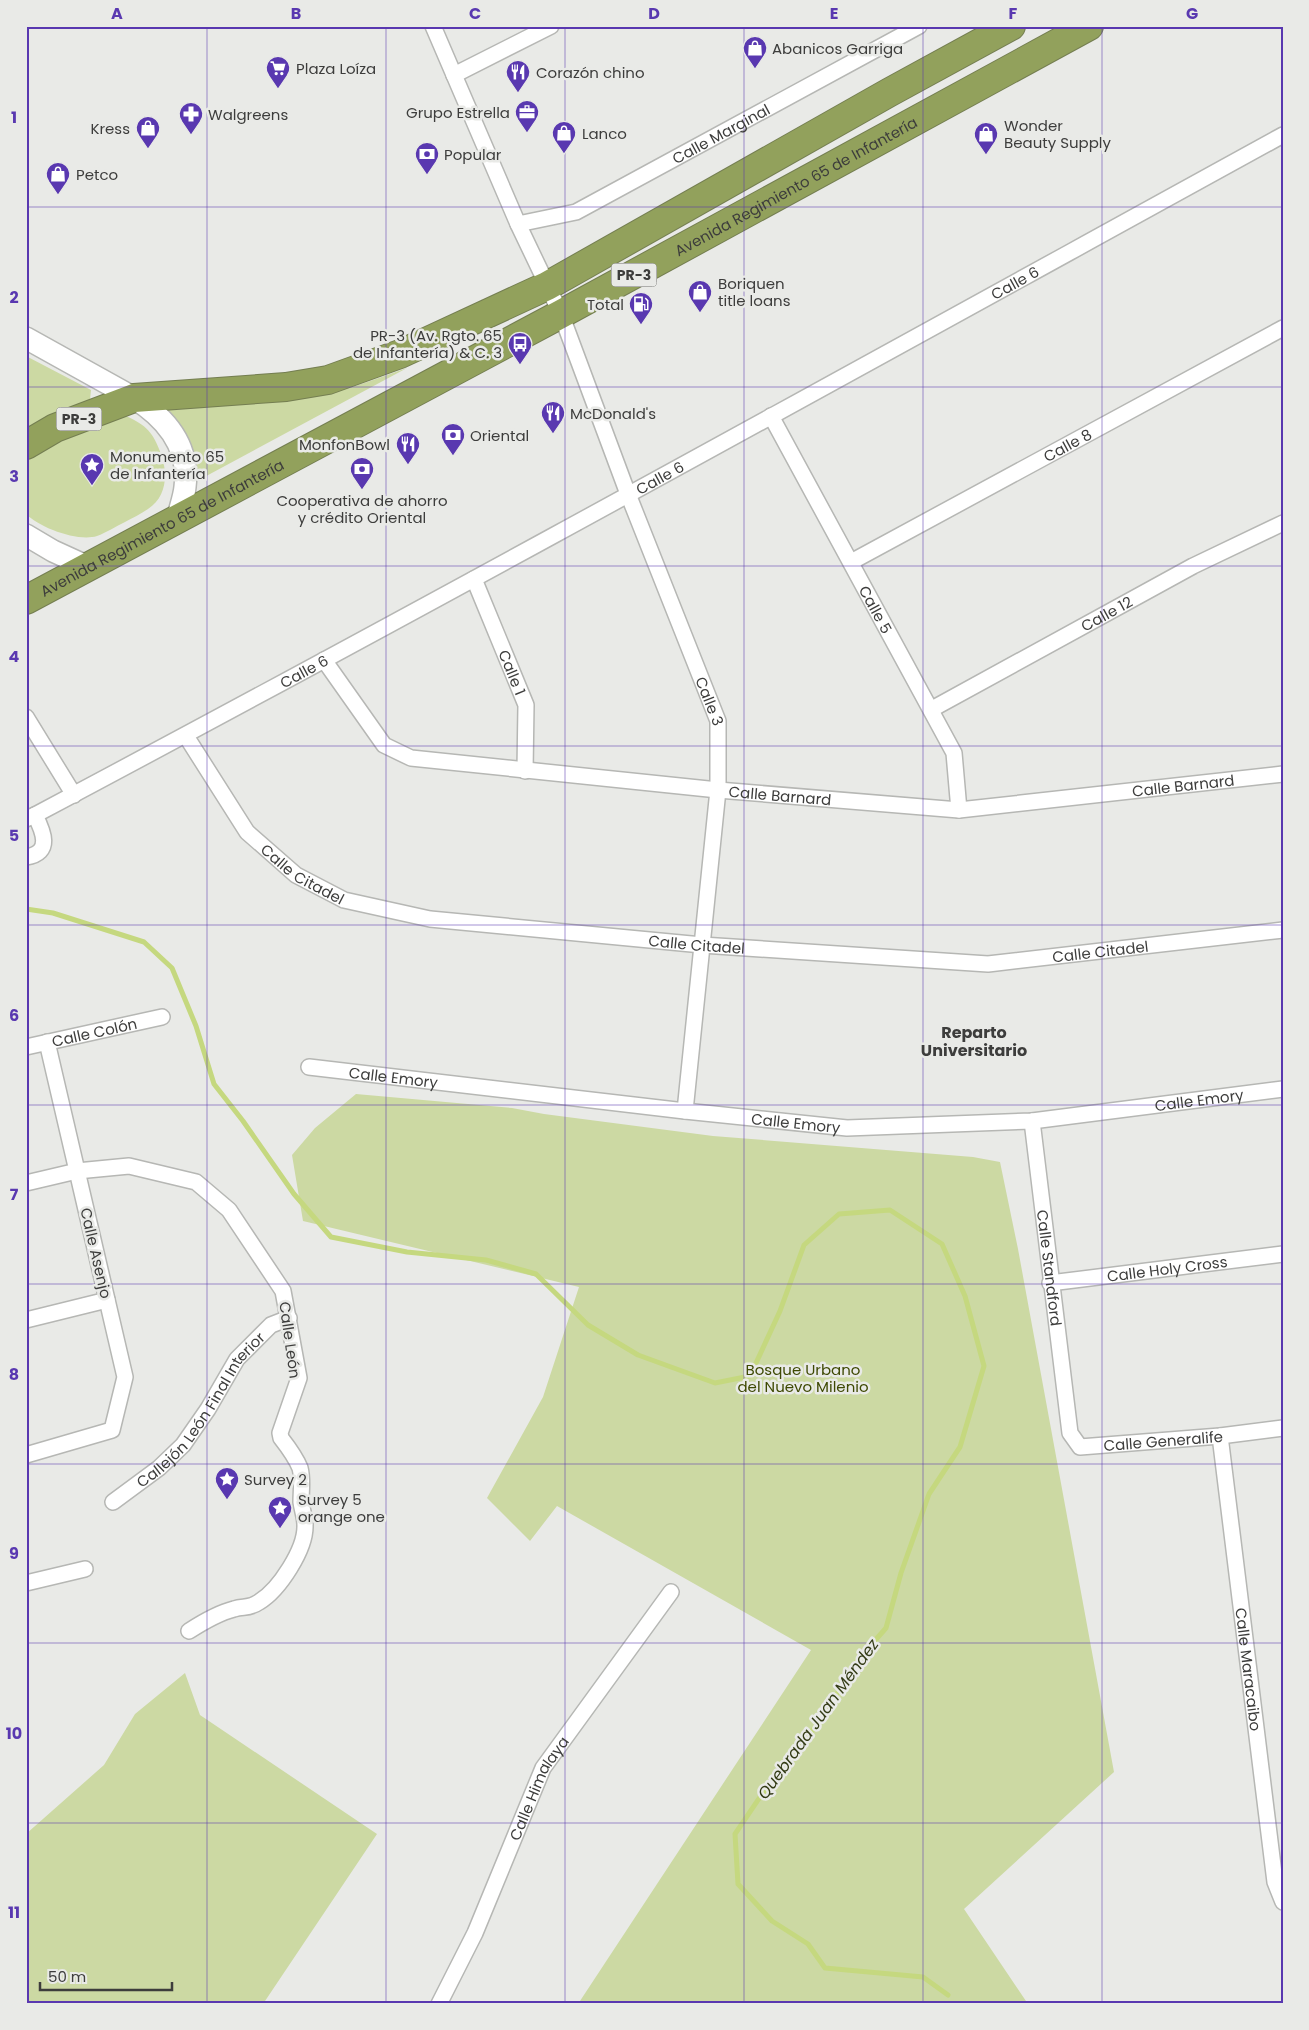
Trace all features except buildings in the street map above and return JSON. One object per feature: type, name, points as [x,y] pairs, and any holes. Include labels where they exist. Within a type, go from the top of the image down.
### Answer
[{"type":"highway","name":"PR-3","points":[[26,445],[55,428],[134,398],[286,387],[328,380],[400,354],[547,286],[890,92],[1011,26]]},
{"type":"highway","name":"Avenida Regimiento 65 de Infantería","points":[[26,600],[177,521],[561,314],[1089,26]]},
{"type":"main road","points":[[26,338],[134,398],[158,415],[179,442],[186,468],[185,487],[177,521]]},
{"type":"main road","points":[[26,535],[53,551],[88,567]]},
{"type":"street","name":"Calle 3","points":[[433,26],[518,224],[561,314],[628,494],[718,721],[718,790],[685,1111]]},
{"type":"street","points":[[454,76],[551,26]]},
{"type":"street","name":"Calle Marginal","points":[[518,224],[576,212],[919,26]]},
{"type":"street","name":"Calle 6","points":[[26,857],[38,852],[43,847],[44,840],[44,833],[31,817],[186,736],[474,580],[1283,135]]},
{"type":"street","name":"Calle 8","points":[[851,562],[1283,328]]},
{"type":"street","name":"Calle 5","points":[[771,416],[932,709],[954,753],[960,810]]},
{"type":"street","name":"Calle 12","points":[[932,709],[1192,566],[1283,523]]},
{"type":"street","name":"Calle 1","points":[[474,580],[526,705],[525,771]]},
{"type":"street","name":"Calle Barnard","points":[[324,660],[384,745],[411,758],[718,790],[960,810],[1283,774]]},
{"type":"street","points":[[26,717],[74,795]]},
{"type":"street","name":"Calle Citadel","points":[[186,736],[247,832],[296,875],[344,900],[430,919],[702,946],[988,964],[1283,930]]},
{"type":"street","name":"Calle Colón","points":[[26,1047],[162,1018]]},
{"type":"street","name":"Calle Asenjo","points":[[26,1455],[112,1430],[125,1377],[47,1042]]},
{"type":"street","name":"Calle Emory","points":[[310,1067],[847,1128],[1032,1121],[1283,1089]]},
{"type":"street","name":"Calle Standford","points":[[1032,1121],[1050,1283],[1068,1414]]},
{"type":"street","name":"Calle León","points":[[26,1183],[77,1171],[129,1166],[196,1182],[229,1210],[283,1290],[298,1378],[280,1433],[299,1466],[302,1477],[301,1503],[305,1526],[302,1545],[284,1576],[260,1602],[246,1609],[236,1608],[203,1622],[189,1631]]},
{"type":"street","name":"Calle Holy Cross","points":[[1050,1283],[1283,1254]]},
{"type":"street","points":[[26,1320],[107,1300]]},
{"type":"street","name":"Callejón León Final Interior","points":[[113,1502],[159,1468],[184,1445],[237,1360],[272,1326],[289,1318]]},
{"type":"street","name":"Calle Generalife","points":[[1068,1414],[1070,1433],[1080,1447],[1220,1436],[1283,1428]]},
{"type":"street","name":"Calle Maracaibo","points":[[1220,1436],[1275,1882],[1283,1902]]},
{"type":"street","points":[[26,1583],[85,1569]]},
{"type":"street","name":"Calle Himalaya","points":[[439,2004],[475,1933],[543,1768],[671,1592]]},
{"type":"green space","points":[[26,356],[91,390],[90,400],[26,431]]},
{"type":"green space","points":[[407,368],[197,481],[189,442],[166,410],[200,403],[287,400],[317,396],[356,386]]},
{"type":"green space","points":[[126,416],[148,430],[161,454],[165,477],[162,491],[154,504],[142,513],[107,531],[97,536],[89,537],[70,535],[50,529],[26,514],[26,458],[74,433]]},
{"type":"green space","name":"Bosque Urbano del Nuevo Milenio","points":[[356,1094],[512,1108],[544,1114],[713,1136],[973,1157],[1000,1162],[1018,1249],[1114,1772],[964,1909],[1028,2004],[578,2004],[811,1650],[557,1506],[530,1541],[487,1498],[543,1397],[579,1287],[303,1221],[292,1155],[315,1128]]},
{"type":"green space","points":[[185,1673],[200,1715],[377,1834],[263,2004],[26,2004],[26,1834],[104,1765],[135,1714]]},
{"type":"waterway","name":"Quebrada Juan Méndez","points":[[26,909],[53,913],[144,942],[172,968],[196,1026],[214,1084],[243,1121],[294,1194],[331,1237],[407,1252],[486,1260],[536,1274],[588,1325],[638,1355],[715,1383],[750,1376],[780,1311],[804,1245],[839,1214],[890,1210],[942,1244],[965,1296],[984,1366],[960,1447],[929,1494],[901,1573],[886,1628],[857,1661],[819,1723],[783,1763],[735,1834],[738,1884],[772,1921],[808,1944],[825,1968],[923,1977],[948,1995]]},
{"type":"place","name":"Abanicos Garriga","points":[[755,69]]},
{"type":"place","name":"Plaza Loíza","points":[[278,89]]},
{"type":"place","name":"Corazón chino","points":[[518,93]]},
{"type":"place","name":"Grupo Estrella","points":[[527,133]]},
{"type":"place","name":"Walgreens","points":[[191,135]]},
{"type":"place","name":"Kress","points":[[148,149]]},
{"type":"place","name":"Lanco","points":[[564,154]]},
{"type":"place","name":"Wonder Beauty Supply","points":[[986,155]]},
{"type":"place","name":"Popular","points":[[427,175]]},
{"type":"place","name":"Petco","points":[[58,195]]},
{"type":"place","name":"Boriquen title loans","points":[[700,313]]},
{"type":"place","name":"Total","points":[[641,325]]},
{"type":"place","name":"PR-3 (Av. Rgto. 65 de Infantería) & C. 3","points":[[520,365]]},
{"type":"place","name":"McDonald's","points":[[553,434]]},
{"type":"place","name":"Oriental","points":[[453,456]]},
{"type":"place","name":"MonfonBowl","points":[[408,465]]},
{"type":"place","name":"Monumento 65 de Infantería","points":[[92,486]]},
{"type":"place","name":"Cooperativa de ahorro y crédito Oriental","points":[[362,490]]},
{"type":"place","name":"Survey 2","points":[[227,1500]]},
{"type":"place","name":"Survey 5 orange one","points":[[280,1529]]},
{"type":"district","name":"Reparto Universitario","points":[[974,1041]]}]
